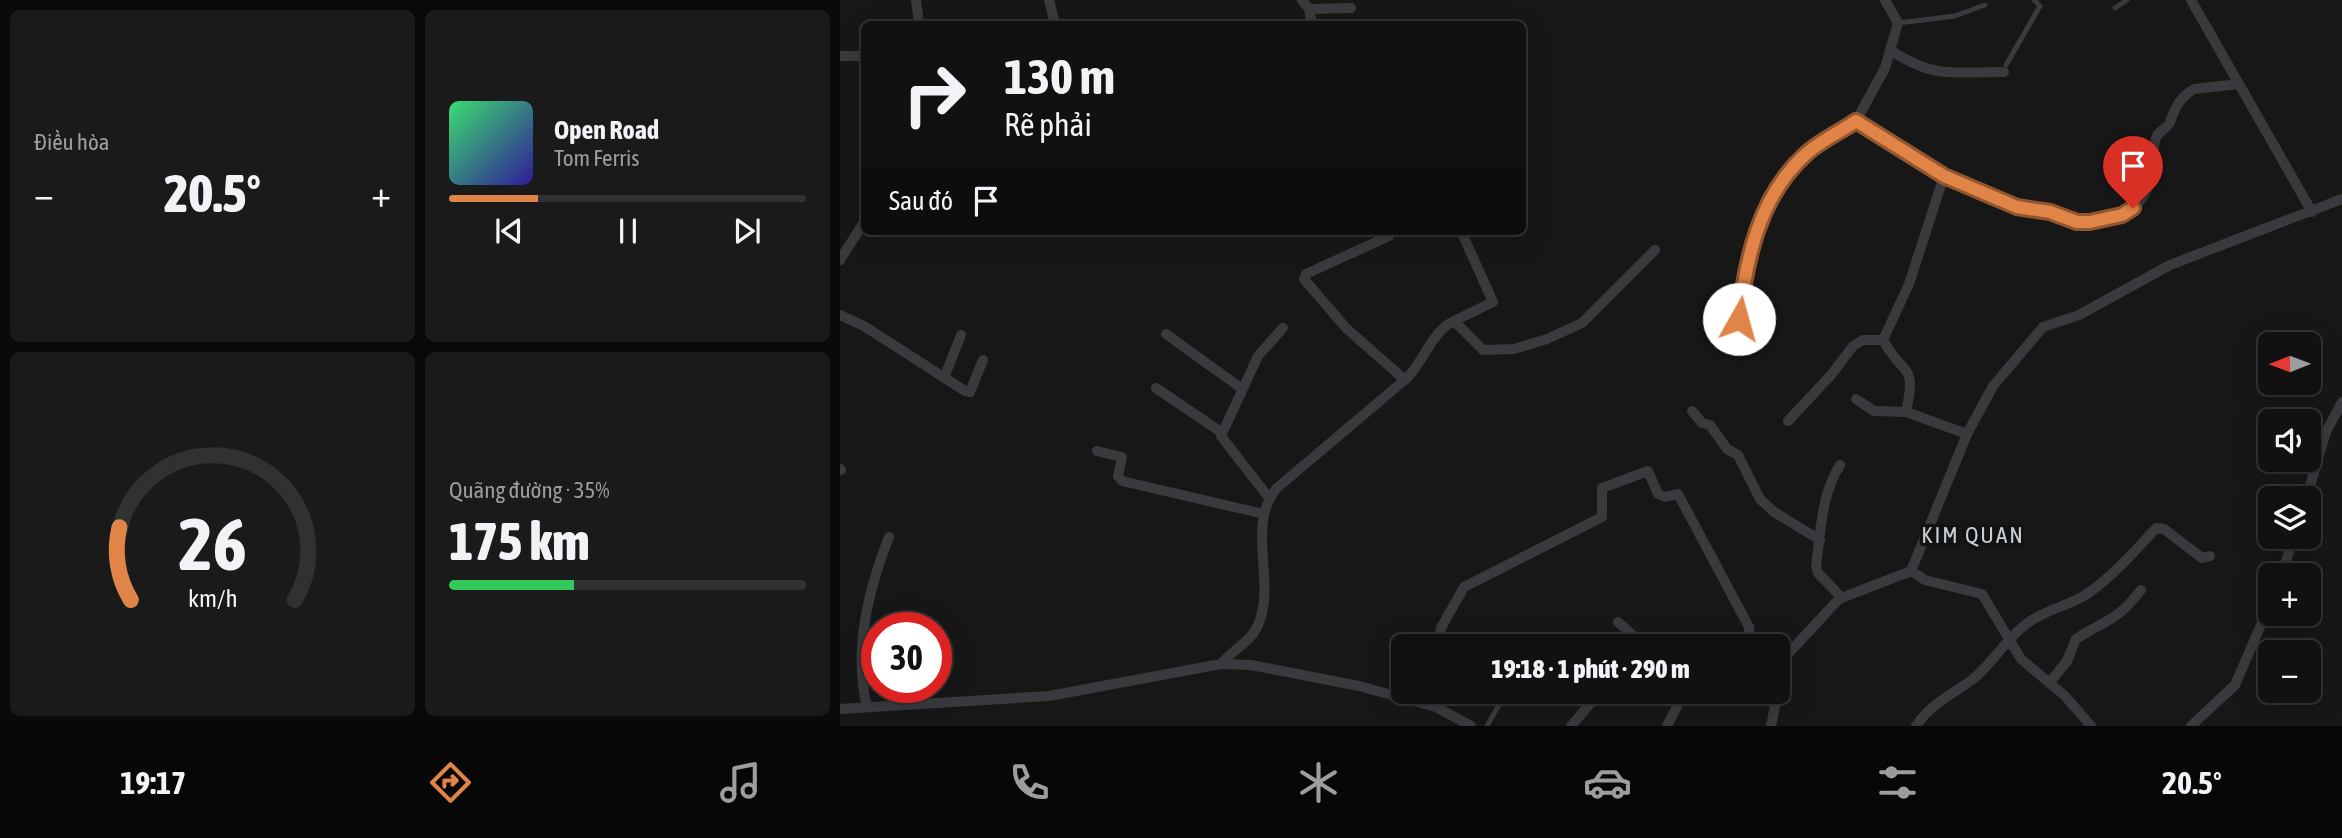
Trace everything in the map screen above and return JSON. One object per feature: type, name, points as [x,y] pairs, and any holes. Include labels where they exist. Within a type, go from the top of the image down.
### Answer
[{"type":"street","points":[[916,0],[919,21]]},
{"type":"street","points":[[1049,0],[1054,21]]},
{"type":"street","points":[[1739,319],[1746,263],[1770,200],[1806,154],[1856,121],[1885,68],[1898,23],[1885,0]]},
{"type":"street","points":[[2191,0],[2312,212]]},
{"type":"street","points":[[1311,21],[1306,4],[1351,8]]},
{"type":"street","points":[[1890,50],[1917,68],[1935,72],[2005,69]]},
{"type":"street","points":[[840,56],[861,56]]},
{"type":"street","points":[[1856,121],[1944,176],[2017,207],[2050,212],[2077,222],[2122,215],[2144,196],[2150,180],[2156,139],[2169,125],[2174,108],[2194,89],[2239,84]]},
{"type":"street","points":[[1883,340],[1909,284],[1944,176]]},
{"type":"street","points":[[1790,648],[1842,598],[1911,571],[1967,434],[1993,386],[2043,327],[2079,315],[2170,265],[2342,199]]},
{"type":"street","points":[[840,260],[861,227]]},
{"type":"street","points":[[1221,664],[1254,632],[1261,615],[1264,514],[1269,498],[1277,488],[1405,380],[1424,358],[1439,331],[1493,302],[1463,235]]},
{"type":"street","points":[[1389,236],[1306,274],[1304,279],[1346,328],[1405,380]]},
{"type":"street","points":[[1454,321],[1483,350],[1514,349],[1547,338],[1582,323],[1655,250]]},
{"type":"street","points":[[840,315],[864,326],[944,378],[971,392],[983,360]]},
{"type":"street","points":[[1269,498],[1223,442],[1221,432],[1258,356],[1283,328]]},
{"type":"street","points":[[1166,334],[1241,388]]},
{"type":"street","points":[[944,378],[961,335]]},
{"type":"street","points":[[1788,421],[1831,375],[1853,346],[1863,340],[1883,340]]},
{"type":"street","points":[[1883,340],[1890,353],[1910,372],[1912,387],[1906,412]]},
{"type":"street","points":[[1156,388],[1221,432]]},
{"type":"street","points":[[1856,399],[1874,411],[1906,412],[1967,434]]},
{"type":"street","points":[[2310,486],[2326,432],[2342,402]]},
{"type":"street","points":[[1692,411],[1702,423],[1710,425],[1727,449],[1738,455],[1760,499],[1774,512],[1820,540]]},
{"type":"street","points":[[1097,451],[1122,457],[1118,476],[1122,481],[1264,514]]},
{"type":"street","points":[[1840,465],[1830,481],[1820,540],[1818,573],[1842,598]]},
{"type":"street","points":[[1440,634],[1464,587],[1602,517],[1602,488],[1647,471],[1658,494],[1665,497],[1678,494],[1749,626],[1749,634]]},
{"type":"street","points":[[1916,726],[1925,712],[1972,680],[2007,640],[2038,616],[2085,596],[2121,566],[2156,528],[2164,529],[2203,558],[2210,556]]},
{"type":"street","points":[[867,707],[862,688],[862,644],[874,580],[889,537]]},
{"type":"street","points":[[1911,571],[1925,580],[1982,594],[2007,640],[2021,659],[2050,682],[2091,726]]},
{"type":"street","points":[[2050,682],[2067,661],[2076,639],[2109,623],[2125,610],[2141,590]]},
{"type":"street","points":[[1618,622],[1632,634]]},
{"type":"street","points":[[2191,726],[2235,685],[2260,626]]},
{"type":"street","points":[[840,709],[1049,696],[1221,664],[1251,665],[1359,686],[1429,705],[1471,726]]},
{"type":"street","points":[[1570,726],[1589,704]]},
{"type":"street","points":[[1667,726],[1678,704]]},
{"type":"street","points":[[1770,726],[1775,704]]},
{"type":"lane","points":[[2005,69],[2040,6],[2034,0]]},
{"type":"lane","points":[[2115,8],[2127,0]]},
{"type":"lane","points":[[1898,23],[1955,16],[1985,5]]},
{"type":"lane","points":[[1487,726],[1499,704]]},
{"type":"district","name":"KIM QUAN","points":[[1973,535]]},
{"type":"route","points":[[1739,319],[1746,263],[1770,200],[1806,154],[1856,121],[1944,176],[2017,207],[2050,212],[2077,222],[2108,219],[2133,208]]}]
